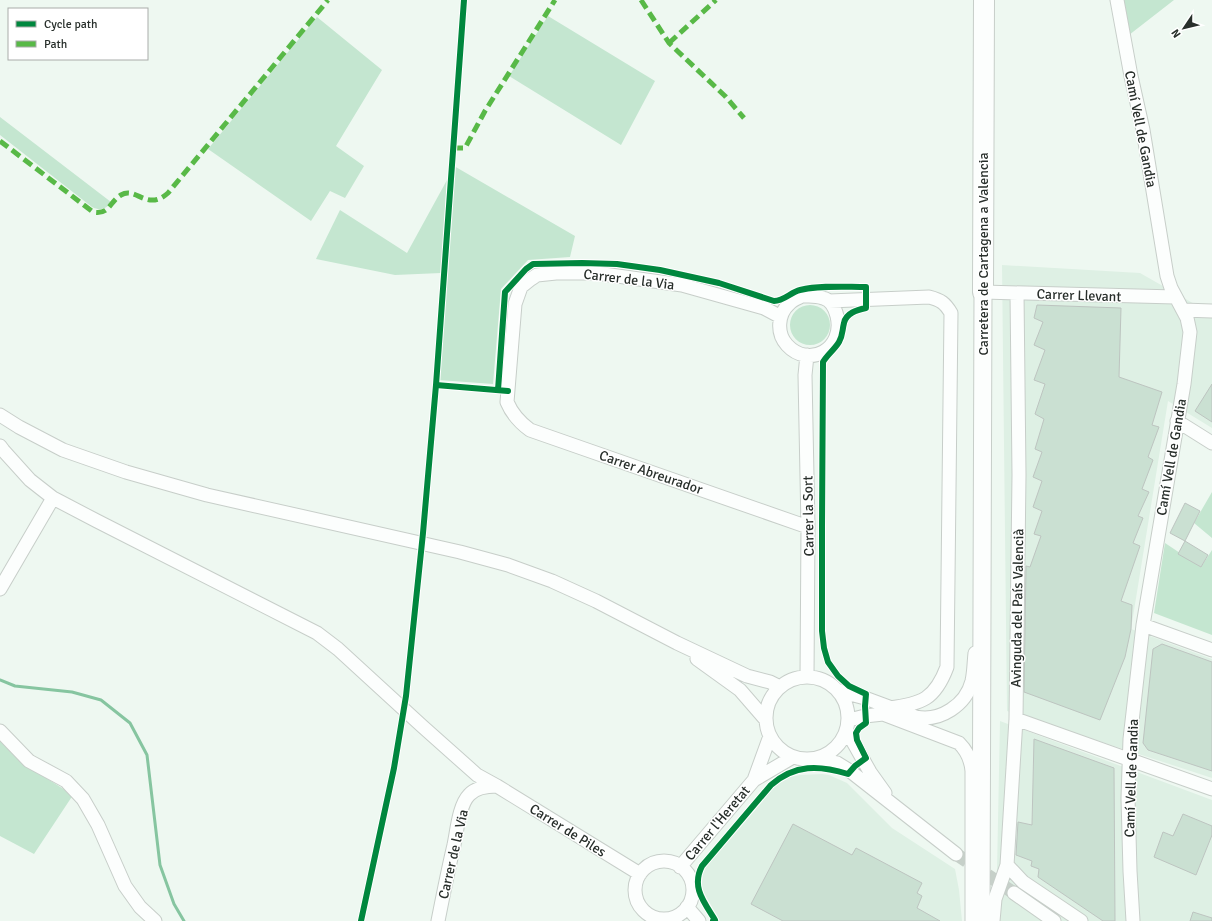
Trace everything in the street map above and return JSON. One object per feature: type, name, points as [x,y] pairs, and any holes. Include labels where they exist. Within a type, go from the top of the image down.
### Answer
[{"type":"highway","name":"Carretera de Cartagena a Valencia","points":[[983,292],[984,0]]},
{"type":"main road","name":"Carretera de Cartagena a Valencia","points":[[982,508],[983,292]]},
{"type":"main road","points":[[981,921],[976,895],[982,508]]},
{"type":"street","name":"Camí Vell de Gandia","points":[[1117,0],[1143,130],[1167,276],[1175,297],[1188,322],[1190,332],[1177,421],[1143,624],[1129,759],[1128,798],[1132,921]]},
{"type":"street","name":"Carrer de la Via","points":[[503,391],[514,304],[521,287],[537,276],[596,273],[674,284],[764,308],[780,317]]},
{"type":"street","name":"Carrer Llevant","points":[[983,292],[1175,297]]},
{"type":"street","name":"Avinguda del País Valencià","points":[[993,921],[995,899],[1006,866],[1016,719],[1018,482],[1017,293]]},
{"type":"street","points":[[829,301],[836,310],[839,324],[836,340],[831,346],[820,353],[807,355],[793,351],[782,339],[779,329],[780,317],[781,313],[789,303],[802,296],[816,296],[829,301],[929,298],[939,300],[947,306],[951,313],[947,667],[942,682],[934,693],[918,702],[889,708]]},
{"type":"street","points":[[1183,310],[1212,311]]},
{"type":"street","name":"Carrer la Sort","points":[[807,355],[808,677]]},
{"type":"street","name":"Carrer Abreurador","points":[[503,391],[512,412],[520,423],[530,430],[808,527]]},
{"type":"street","points":[[0,415],[19,427],[63,450],[126,472],[208,495],[415,541],[515,568],[552,581],[596,601],[676,643],[748,676],[770,682],[780,687]]},
{"type":"street","points":[[1177,421],[1212,443]]},
{"type":"street","name":"Carrer de Piles","points":[[0,446],[30,480],[53,498],[317,633],[338,649],[477,775],[640,874]]},
{"type":"street","points":[[0,589],[53,498]]},
{"type":"street","points":[[839,691],[865,698],[889,708],[923,719],[946,714],[954,708],[968,692],[972,681],[976,648],[976,528],[982,508]]},
{"type":"street","points":[[1143,624],[1212,650]]},
{"type":"street","points":[[676,643],[740,690],[766,720]]},
{"type":"street","points":[[897,809],[870,772],[848,726],[847,705],[839,691],[825,680],[808,677],[797,678],[780,687],[769,702],[766,720],[770,736],[779,748],[792,757],[805,760],[816,759],[837,763],[850,771],[897,809],[956,854]]},
{"type":"street","points":[[816,759],[835,749],[842,741],[848,726],[865,716],[884,714],[958,742],[966,750],[971,761],[977,844]]},
{"type":"street","points":[[1016,719],[1212,789]]},
{"type":"street","points":[[0,731],[29,761],[66,781],[83,799],[98,825],[125,886],[140,907],[155,921]]},
{"type":"street","name":"Carrer l'Heretat","points":[[754,780],[770,736]]},
{"type":"street","name":"Carrer l'Heretat","points":[[680,867],[754,780],[792,757]]},
{"type":"street","name":"Carrer de la Via","points":[[438,921],[459,819],[465,800],[470,794],[478,789],[485,786],[497,786]]},
{"type":"street","points":[[668,862],[680,867],[690,878],[692,886],[691,901],[687,907],[680,914],[671,918],[661,919],[641,917],[635,893],[636,880],[640,874],[646,867],[654,863],[668,862]]},
{"type":"street","points":[[1006,866],[1024,882],[1081,921]]},
{"type":"street","points":[[1014,893],[1054,921]]},
{"type":"street","points":[[972,921],[976,895]]},
{"type":"street","points":[[687,907],[699,921]]},
{"type":"path","points":[[435,392],[436,377]]},
{"type":"path","points":[[436,384],[503,391]]},
{"type":"shaded area","points":[[1002,265],[1140,273],[1212,314],[1212,428],[1168,401],[1131,629],[1212,659],[1212,778],[1007,711]]},
{"type":"shaded area","points":[[1000,721],[1212,800],[1212,921],[996,921]]},
{"type":"shaded area","points":[[822,774],[829,775],[847,783],[892,828],[955,869],[962,921],[720,921],[701,885],[702,873],[705,868],[775,786],[790,777]]},
{"type":"green space","points":[[1123,0],[1174,0],[1129,35]]},
{"type":"green space","points":[[548,16],[655,81],[621,145],[509,76]]},
{"type":"green space","points":[[317,17],[382,70],[336,146],[364,166],[345,198],[330,191],[311,221],[208,149]]},
{"type":"green space","points":[[0,117],[111,202],[105,208],[100,209],[92,207],[0,135]]},
{"type":"green space","points":[[454,166],[575,236],[570,257],[528,260],[501,289],[493,384],[439,380]]},
{"type":"green space","points":[[447,180],[441,273],[395,275],[316,259],[340,210],[407,253]]},
{"type":"green space","points":[[814,305],[821,308],[827,314],[830,325],[829,333],[821,342],[814,345],[806,345],[799,342],[791,333],[790,321],[793,314],[802,306]]},
{"type":"green space","points":[[1212,492],[1212,538],[1194,523]]},
{"type":"green space","points":[[1165,543],[1201,567],[1212,550],[1212,635],[1154,613]]},
{"type":"green space","points":[[0,737],[35,771],[73,795],[34,854],[0,836]]},
{"type":"building","points":[[1037,305],[1121,308],[1119,377],[1162,392],[1152,425],[1159,427],[1148,457],[1153,460],[1142,489],[1149,492],[1138,516],[1143,518],[1133,543],[1140,546],[1121,601],[1132,605],[1131,629],[1125,657],[1100,720],[1024,692],[1026,566],[1030,567],[1041,536],[1034,534],[1042,511],[1033,507],[1042,481],[1033,477],[1042,452],[1035,449],[1044,419],[1035,414],[1045,384],[1034,380],[1045,350],[1034,345],[1043,322],[1034,318]]},
{"type":"building","points":[[1212,384],[1212,422],[1195,411]]},
{"type":"building","points":[[1185,503],[1200,511],[1185,541],[1170,533]]},
{"type":"building","points":[[1185,541],[1208,555],[1201,567],[1178,554]]},
{"type":"building","points":[[1162,644],[1212,662],[1212,771],[1148,750],[1143,743],[1153,649]]},
{"type":"building","points":[[1034,739],[1114,768],[1115,921],[1103,921],[1038,877],[1039,869],[1031,866],[1032,861],[1016,855],[1018,822],[1032,825]]},
{"type":"building","points":[[1183,814],[1212,826],[1212,835],[1196,875],[1154,857],[1163,832],[1173,836]]},
{"type":"building","points":[[793,824],[852,855],[856,848],[922,883],[917,893],[922,896],[917,908],[940,921],[783,921],[751,904]]},
{"type":"building","points":[[1193,912],[1212,918],[1212,921],[1190,921]]},
{"type":"waterway","points":[[0,680],[15,686],[72,692],[101,700],[130,723],[147,755],[160,865],[174,904],[184,921]]},
{"type":"tunnel","points":[[956,854],[1014,893]]},
{"type":"marked path","points":[[0,141],[93,212],[103,212],[117,198],[126,193],[148,200],[161,198],[168,193],[328,0]]},
{"type":"marked path","points":[[453,148],[465,148],[485,111],[555,0]]},
{"type":"marked path","points":[[641,0],[669,43],[725,96],[744,118]]},
{"type":"marked path","points":[[669,43],[716,0]]},
{"type":"cycle path","points":[[361,921],[394,768],[406,696],[423,533],[436,385],[464,0]]},
{"type":"cycle path","points":[[498,390],[505,292],[526,269],[533,264],[617,264],[660,270],[719,283],[774,301],[781,300],[797,291],[808,288],[866,287],[866,308],[849,314],[845,320],[839,342],[823,362],[822,527],[822,631],[824,648],[828,662],[838,676],[849,686],[866,694],[866,723],[859,728],[856,733],[857,740],[866,758],[855,766],[848,774],[827,769],[808,768],[789,773],[771,785],[702,866],[699,874],[698,888],[703,901],[715,920],[713,921]]},
{"type":"cycle path","points":[[436,385],[508,391]]}]
